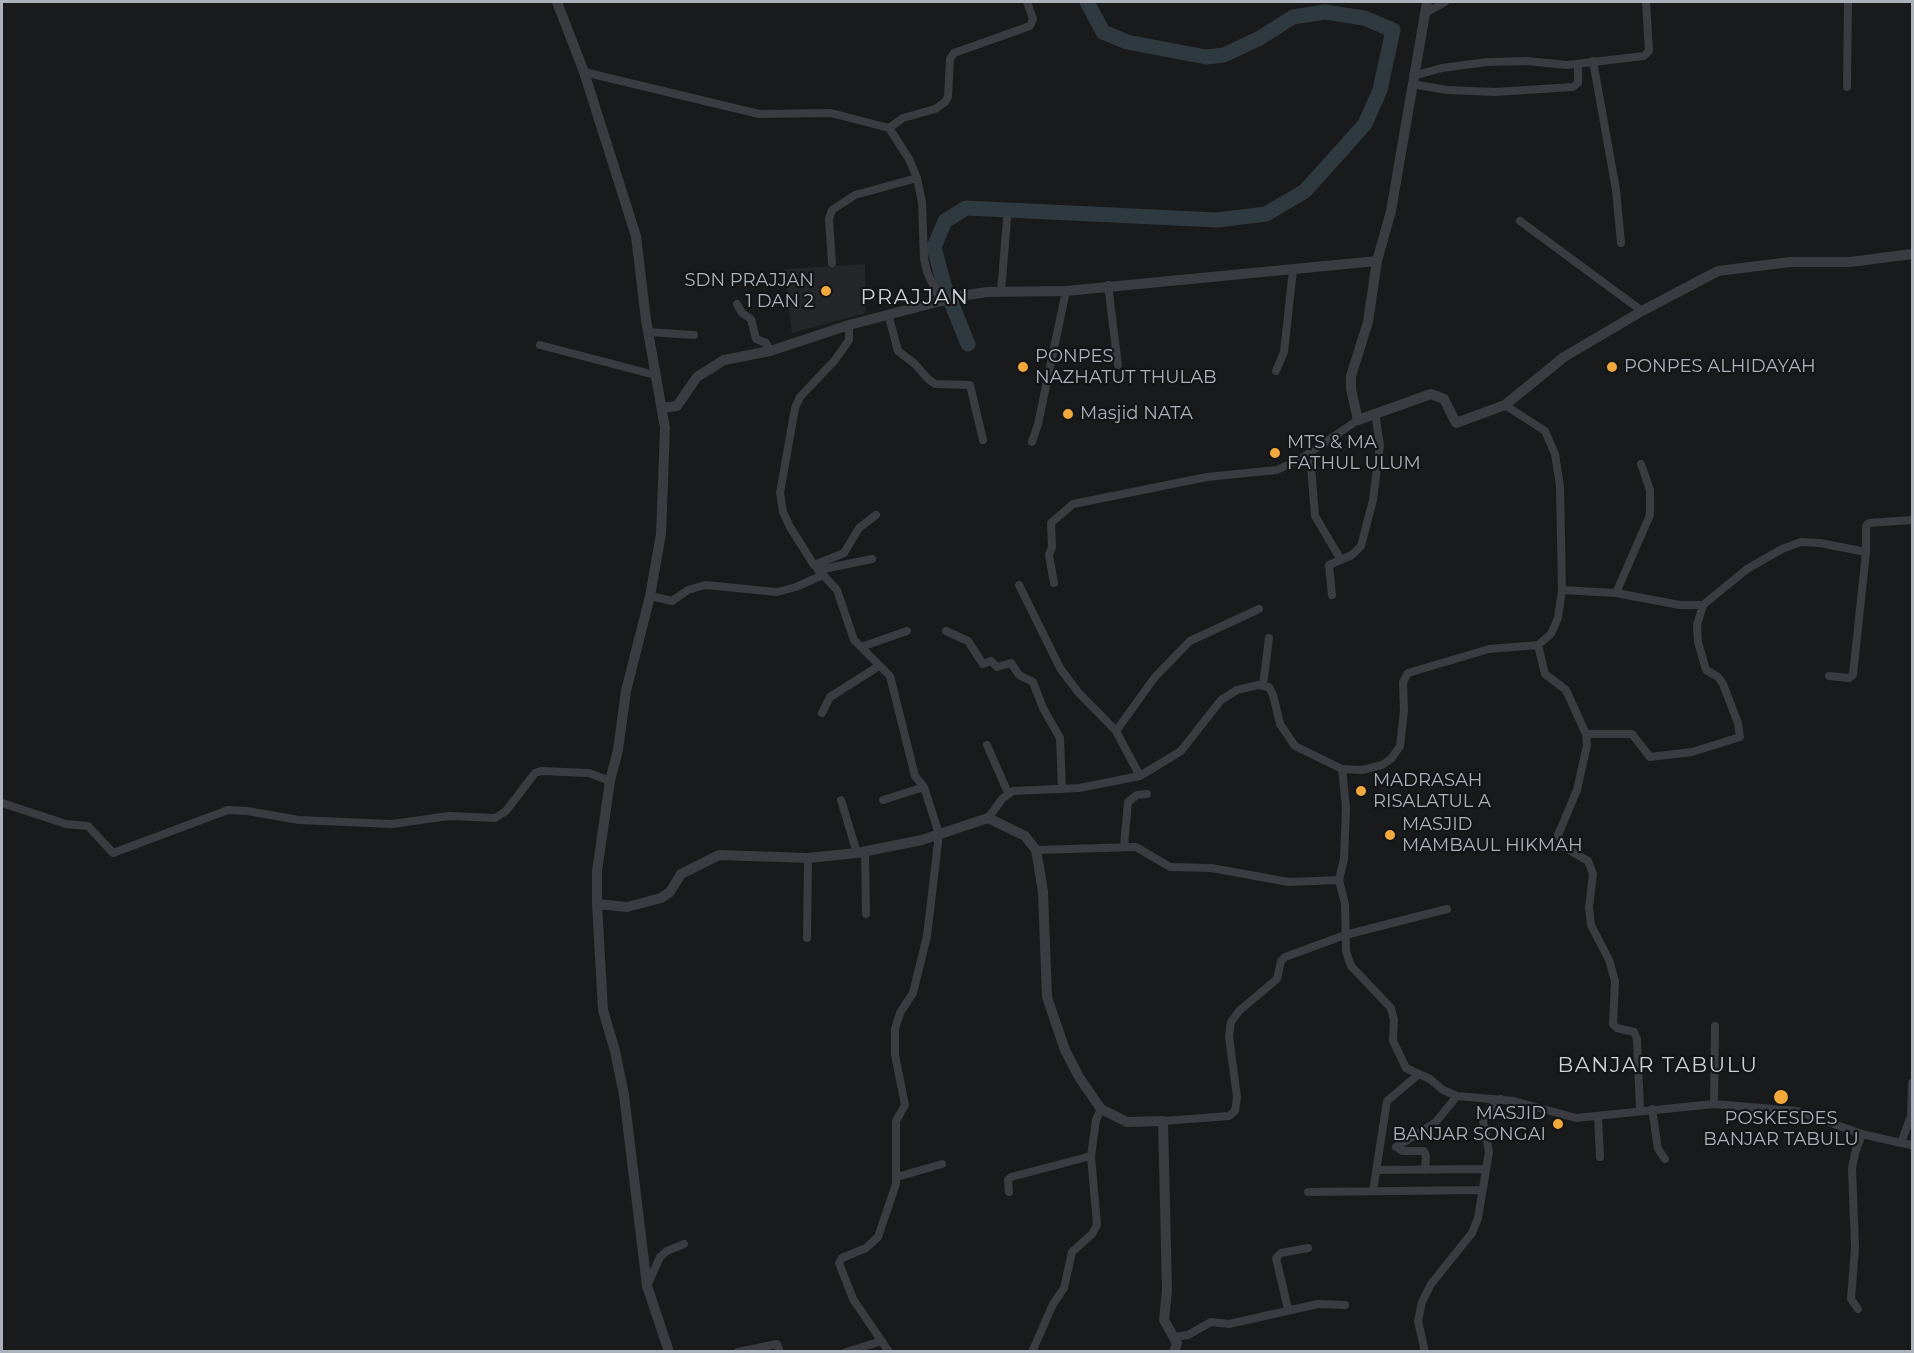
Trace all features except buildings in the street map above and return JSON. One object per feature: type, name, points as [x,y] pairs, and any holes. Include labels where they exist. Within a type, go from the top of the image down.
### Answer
[{"type":"street","points":[[557,2],[584,72],[636,236],[648,332],[662,408],[665,445],[661,534],[650,596],[626,692],[618,750],[610,781],[597,871],[597,904],[603,1010],[615,1051],[624,1095],[647,1286],[669,1352]]},
{"type":"street","points":[[889,128],[910,115],[935,109],[945,102],[948,97],[950,59],[954,52],[1030,26],[1033,19],[1027,2]]},
{"type":"street","points":[[1358,420],[1351,389],[1351,376],[1368,322],[1377,261],[1390,210],[1426,7],[1445,2]]},
{"type":"street","points":[[1412,80],[1442,68],[1487,62],[1527,61],[1558,65],[1647,55],[1649,51],[1646,2]]},
{"type":"street","points":[[1847,87],[1848,2]]},
{"type":"street","points":[[1593,61],[1616,190],[1621,243]]},
{"type":"street","points":[[1412,80],[1447,90],[1495,92],[1573,87],[1578,83],[1578,64]]},
{"type":"street","points":[[584,72],[759,114],[831,113],[889,128],[909,159],[916,178],[922,202],[924,259],[927,272],[943,301]]},
{"type":"street","points":[[832,263],[829,219],[832,210],[846,198],[916,178]]},
{"type":"street","points":[[1002,292],[1007,219]]},
{"type":"street","points":[[1520,221],[1642,311]]},
{"type":"street","points":[[1054,583],[1049,555],[1052,547],[1052,523],[1072,504],[1207,477],[1266,474],[1310,453],[1358,420],[1431,394],[1444,399],[1456,423],[1505,405],[1564,357],[1642,311],[1726,268],[1790,262],[1850,262],[1912,254]]},
{"type":"street","points":[[662,408],[677,406],[698,377],[724,360],[770,351],[849,326],[960,296],[1002,292],[1066,291],[1108,285],[1377,261]]},
{"type":"street","points":[[1276,371],[1284,352],[1293,270]]},
{"type":"street","points":[[1108,285],[1118,365]]},
{"type":"street","points":[[1032,442],[1032,436],[1038,424],[1066,291]]},
{"type":"street","points":[[737,304],[742,314],[751,319],[756,339],[766,343],[770,351]]},
{"type":"street","points":[[889,317],[898,351],[915,364],[928,379],[935,384],[970,385],[983,440]]},
{"type":"street","points":[[849,326],[849,340],[835,360],[800,397],[790,428],[780,493],[783,512],[819,570],[837,590],[854,640],[879,666],[886,670],[893,684],[915,776],[924,786],[939,834],[927,936],[913,993],[900,1013],[895,1029],[895,1055],[905,1105],[896,1121],[897,1177],[878,1237],[866,1248],[842,1258],[839,1263],[852,1299],[890,1352]]},
{"type":"street","points":[[648,332],[694,335]]},
{"type":"street","points":[[540,345],[655,375]]},
{"type":"street","points":[[597,904],[627,907],[661,898],[670,892],[681,874],[719,855],[808,858],[861,852],[922,840],[988,818],[1008,793],[1019,790],[1062,789],[1107,784],[1140,776],[1181,751],[1221,700],[1237,690],[1269,687],[1280,724],[1295,746],[1342,769],[1362,770],[1382,765],[1400,746],[1404,711],[1403,682],[1408,673],[1489,649],[1538,645],[1551,634],[1558,618],[1562,590],[1560,486],[1551,442],[1538,424],[1505,405]]},
{"type":"street","points":[[1332,595],[1328,569],[1332,562],[1352,555],[1361,546],[1373,500],[1380,445],[1375,413]]},
{"type":"street","points":[[1310,453],[1315,516],[1341,560]]},
{"type":"street","points":[[1616,593],[1652,507],[1650,490],[1641,464]]},
{"type":"street","points":[[650,596],[672,602],[688,590],[705,585],[777,592],[796,587],[844,553],[859,528],[876,515]]},
{"type":"street","points":[[1829,675],[1849,678],[1853,675],[1866,552],[1866,526],[1869,523],[1912,520]]},
{"type":"street","points":[[1586,734],[1632,734],[1650,757],[1672,757],[1740,737],[1723,684],[1718,677],[1706,670],[1698,642],[1697,625],[1702,605],[1747,569],[1782,549],[1801,542],[1820,543],[1866,552]]},
{"type":"street","points":[[819,570],[872,559]]},
{"type":"street","points":[[1019,585],[1060,668],[1078,692],[1116,731],[1140,776]]},
{"type":"street","points":[[1562,590],[1616,593],[1670,603],[1702,605]]},
{"type":"street","points":[[1116,731],[1155,677],[1190,641],[1259,609]]},
{"type":"street","points":[[946,631],[955,633],[968,641],[983,664],[991,661],[997,667],[1011,663],[1019,675],[1033,682],[1043,708],[1060,738],[1062,789]]},
{"type":"street","points":[[861,647],[907,632]]},
{"type":"street","points":[[1263,686],[1269,638]]},
{"type":"street","points":[[1538,645],[1545,674],[1562,685],[1586,734],[1587,746],[1577,790],[1558,835],[1564,847],[1588,861],[1593,874],[1589,900],[1591,925],[1609,960],[1615,981],[1614,1026],[1634,1032],[1637,1040],[1640,1110]]},
{"type":"street","points":[[822,713],[830,697],[879,666]]},
{"type":"street","points":[[987,745],[1008,793]]},
{"type":"street","points":[[1342,769],[1346,807],[1344,859],[1339,880],[1345,904],[1345,935],[1351,966],[1390,1008],[1394,1020],[1393,1041],[1402,1064],[1457,1096],[1501,1099],[1576,1118],[1714,1104],[1797,1111],[1862,1134],[1912,1145]]},
{"type":"street","points":[[2,803],[66,824],[88,826],[113,853],[228,810],[298,820],[392,824],[449,816],[495,818],[506,812],[535,774],[541,771],[589,773],[610,781]]},
{"type":"street","points":[[883,800],[924,786]]},
{"type":"street","points":[[1124,846],[1128,802],[1137,795],[1147,794]]},
{"type":"street","points":[[841,800],[861,852],[866,914]]},
{"type":"street","points":[[988,818],[1025,836],[1028,843],[1036,850],[1043,892],[1043,949],[1051,1016],[1079,1077],[1101,1109],[1127,1122],[1228,1116],[1235,1111],[1238,1097],[1228,1037],[1231,1022],[1239,1011],[1277,979],[1281,961],[1285,957],[1345,935],[1447,909]]},
{"type":"street","points":[[1036,850],[1124,846],[1140,848],[1170,867],[1211,867],[1289,882],[1339,880]]},
{"type":"street","points":[[807,938],[808,858]]},
{"type":"street","points":[[1714,1104],[1715,1026]]},
{"type":"street","points":[[1373,1191],[1387,1101],[1419,1074]]},
{"type":"street","points":[[1901,1143],[1911,1116],[1912,1083]]},
{"type":"street","points":[[1425,1170],[1424,1151],[1402,1151],[1396,1147],[1435,1123],[1457,1096]]},
{"type":"street","points":[[1425,1352],[1418,1321],[1422,1302],[1431,1284],[1472,1233],[1478,1218],[1490,1145],[1483,1121],[1491,1107],[1501,1099]]},
{"type":"street","points":[[1032,1352],[1053,1304],[1064,1288],[1072,1252],[1092,1234],[1097,1225],[1091,1156],[1096,1119],[1101,1109]]},
{"type":"street","points":[[1652,1109],[1658,1149],[1665,1159]]},
{"type":"street","points":[[1598,1117],[1600,1157]]},
{"type":"street","points":[[1163,1121],[1167,1290],[1164,1320],[1177,1343],[1174,1352]]},
{"type":"street","points":[[1858,1309],[1851,1299],[1855,1248],[1852,1168],[1862,1134]]},
{"type":"street","points":[[1009,1192],[1008,1180],[1011,1178],[1091,1156]]},
{"type":"street","points":[[897,1177],[942,1164]]},
{"type":"street","points":[[1376,1170],[1486,1169]]},
{"type":"street","points":[[1308,1192],[1482,1190]]},
{"type":"street","points":[[647,1286],[660,1257],[667,1251],[684,1244]]},
{"type":"street","points":[[1288,1309],[1276,1258],[1281,1253],[1308,1248]]},
{"type":"street","points":[[1174,1337],[1188,1335],[1212,1322],[1229,1324],[1318,1304],[1345,1305]]},
{"type":"street","points":[[846,1352],[882,1341]]},
{"type":"street","points":[[738,1352],[777,1344],[780,1352]]},
{"type":"shaded area","name":"SDN PRAJJAN 1 DAN 2","points":[[865,264],[866,313],[792,333],[784,269]]},
{"type":"waterway","points":[[968,344],[944,285],[934,247],[945,221],[966,208],[1217,220],[1266,214],[1305,191],[1365,124],[1380,90],[1393,30],[1364,18],[1325,12],[1293,17],[1260,38],[1224,55],[1206,57],[1127,42],[1103,32],[1087,2]]},
{"type":"place","name":"SDN PRAJJAN 1 DAN 2","points":[[826,291]]},
{"type":"place","name":"PONPES NAZHATUT THULAB","points":[[1023,367]]},
{"type":"place","name":"PONPES ALHIDAYAH","points":[[1612,367]]},
{"type":"place","name":"Masjid NATA","points":[[1068,414]]},
{"type":"place","name":"MTS & MA FATHUL ULUM","points":[[1275,453]]},
{"type":"place","name":"MADRASAH RISALATUL A","points":[[1361,791]]},
{"type":"place","name":"MASJID MAMBAUL HIKMAH","points":[[1390,835]]},
{"type":"place","name":"POSKESDES BANJAR TABULU","points":[[1781,1097]]},
{"type":"place","name":"MASJID BANJAR SONGAI","points":[[1558,1124]]},
{"type":"district","name":"PRAJJAN","points":[[915,298]]},
{"type":"district","name":"BANJAR TABULU","points":[[1658,1066]]}]
